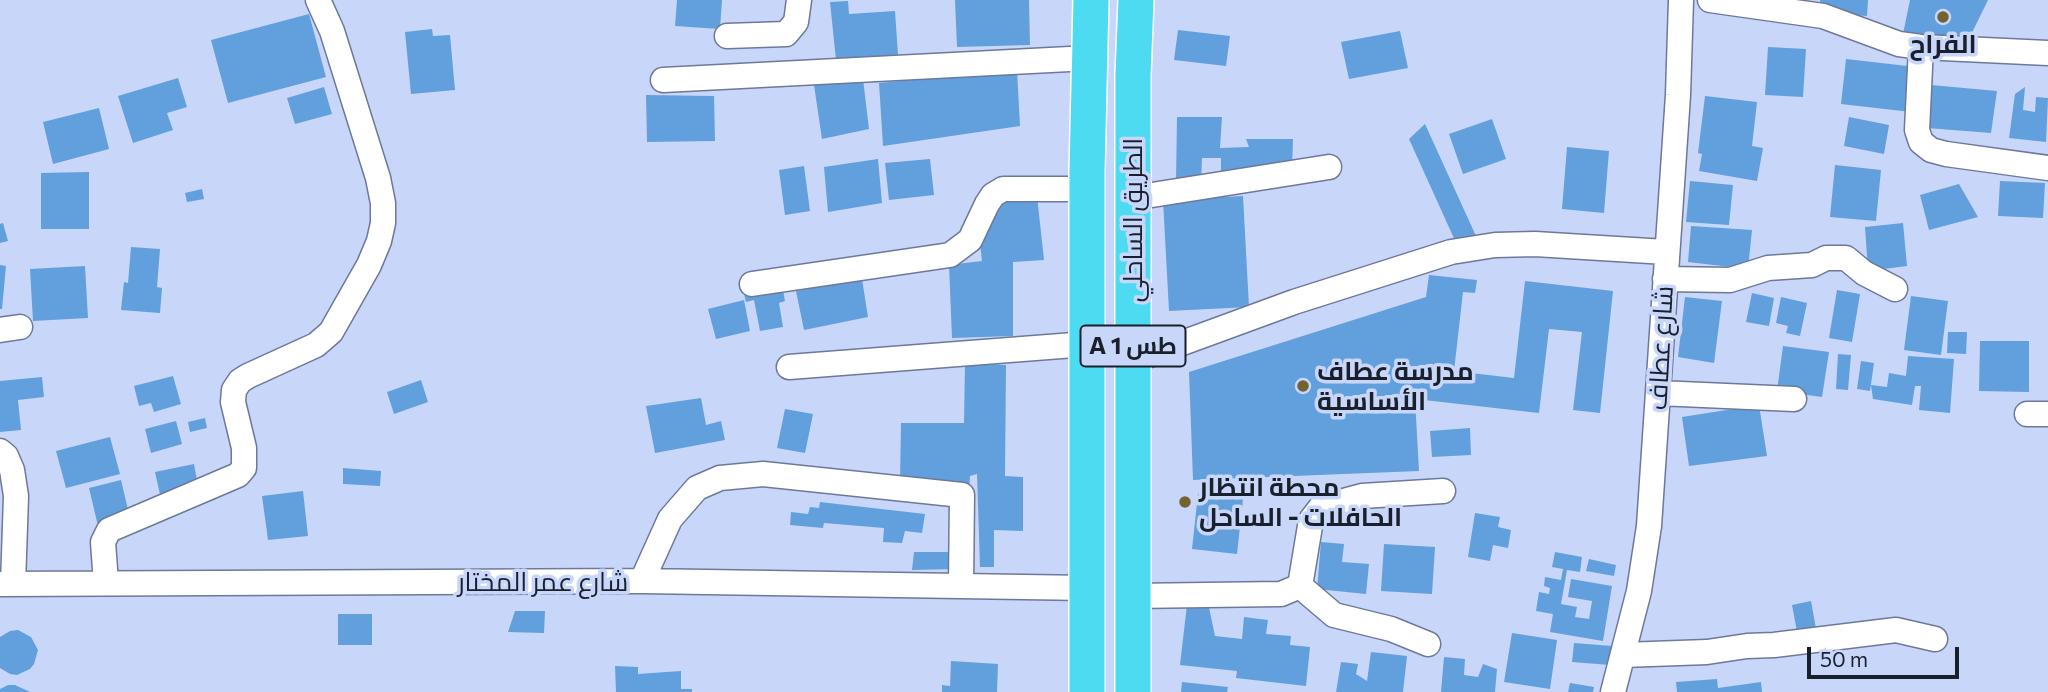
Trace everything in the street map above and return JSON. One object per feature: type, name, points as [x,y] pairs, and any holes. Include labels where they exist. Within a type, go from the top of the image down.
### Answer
[{"type":"highway","name":"الطريق الساحلي","points":[[1087,692],[1087,190],[1091,0]]},
{"type":"highway","name":"الطريق الساحلي","points":[[1133,692],[1133,198],[1136,0]]},
{"type":"street","points":[[106,583],[103,542],[109,530],[238,475],[244,468],[244,448],[233,402],[234,390],[248,376],[316,345],[331,332],[369,265],[379,241],[383,203],[378,178],[332,31],[318,0]]},
{"type":"street","points":[[727,36],[786,34],[796,22],[799,0]]},
{"type":"street","name":"شارع عطاف","points":[[1613,692],[1639,591],[1649,526],[1677,108],[1681,0]]},
{"type":"street","points":[[1710,0],[1823,16],[1881,38],[1921,47],[2048,53]]},
{"type":"street","points":[[1921,47],[1917,130],[1921,142],[1931,150],[1946,154],[2048,168]]},
{"type":"street","points":[[663,80],[1089,58]]},
{"type":"street","points":[[1133,198],[1329,167]]},
{"type":"street","points":[[752,284],[950,255],[970,240],[987,204],[993,195],[1003,189],[1087,190]]},
{"type":"street","points":[[1133,361],[1294,302],[1451,252],[1495,245],[1535,244],[1666,252]]},
{"type":"street","points":[[1665,279],[1730,280],[1768,268],[1812,265],[1826,258],[1846,258],[1864,273],[1895,289]]},
{"type":"street","points":[[789,367],[1087,344]]},
{"type":"street","points":[[1658,393],[1794,399]]},
{"type":"street","points":[[0,451],[6,456],[12,470],[16,496],[7,584]]},
{"type":"street","points":[[642,581],[670,519],[697,488],[720,478],[764,474],[962,495],[961,586]]},
{"type":"street","points":[[1300,586],[1311,520],[1321,506],[1362,496],[1443,491]]},
{"type":"street","name":"شارع عمر المختار","points":[[7,584],[642,581],[1087,588]]},
{"type":"street","points":[[1132,596],[1281,594],[1300,586]]},
{"type":"street","points":[[1300,586],[1334,615],[1391,629],[1428,644]]},
{"type":"street","points":[[1623,655],[1707,652],[1896,630],[1935,639]]},
{"type":"building","points":[[677,0],[722,0],[720,29],[675,26]]},
{"type":"building","points":[[955,0],[1029,0],[1030,45],[957,47]]},
{"type":"building","points":[[1820,0],[1868,0],[1867,16],[1819,13]]},
{"type":"building","name":"الفراح","points":[[1910,0],[1988,0],[1966,45],[1903,34]]},
{"type":"building","points":[[848,1],[849,14],[895,11],[898,55],[836,60],[830,2]]},
{"type":"building","points":[[309,14],[326,77],[228,103],[211,40]]},
{"type":"building","points":[[432,29],[433,36],[450,35],[455,90],[411,94],[405,32]]},
{"type":"building","points":[[1178,30],[1230,36],[1226,66],[1174,60]]},
{"type":"building","points":[[1400,31],[1408,68],[1349,79],[1341,42]]},
{"type":"building","points":[[1768,47],[1806,49],[1803,97],[1765,95]]},
{"type":"building","points":[[1846,59],[1916,67],[1911,112],[1841,104]]},
{"type":"building","points":[[1017,70],[1020,126],[883,146],[879,83]]},
{"type":"building","points":[[178,78],[187,107],[167,113],[173,130],[133,143],[118,96]]},
{"type":"building","points":[[863,79],[869,129],[822,139],[814,85]]},
{"type":"building","points":[[1931,85],[1997,91],[1991,133],[1927,128]]},
{"type":"building","points":[[324,87],[332,114],[295,124],[287,98]]},
{"type":"building","points":[[2025,87],[2023,110],[2035,112],[2036,97],[2048,98],[2046,142],[2009,138],[2015,94]]},
{"type":"building","points":[[646,95],[714,96],[715,141],[647,142]]},
{"type":"building","points":[[1705,96],[1757,102],[1752,146],[1763,148],[1757,181],[1699,171],[1702,154],[1698,153]]},
{"type":"building","points":[[99,108],[109,149],[53,164],[43,122]]},
{"type":"building","points":[[1177,117],[1222,117],[1220,148],[1249,147],[1246,139],[1293,139],[1292,169],[1221,171],[1221,158],[1202,158],[1201,182],[1176,181]]},
{"type":"building","points":[[1849,117],[1889,125],[1884,154],[1844,146]]},
{"type":"building","points":[[1492,119],[1506,159],[1463,174],[1449,134]]},
{"type":"building","points":[[1425,124],[1476,236],[1457,245],[1409,139]]},
{"type":"building","points":[[1567,147],[1609,151],[1604,213],[1562,209]]},
{"type":"building","points":[[878,159],[882,203],[828,212],[824,167]]},
{"type":"building","points":[[930,159],[934,195],[889,200],[885,163]]},
{"type":"building","points":[[1835,165],[1881,170],[1876,221],[1830,217]]},
{"type":"building","points":[[804,166],[810,211],[785,215],[779,170]]},
{"type":"building","points":[[89,172],[89,229],[41,229],[41,173]]},
{"type":"building","points":[[1690,181],[1733,185],[1729,225],[1686,222]]},
{"type":"building","points":[[2000,181],[2045,183],[2043,218],[1998,216]]},
{"type":"building","points":[[1959,184],[1978,217],[1929,230],[1920,195]]},
{"type":"building","points":[[202,189],[204,199],[187,202],[185,193]]},
{"type":"building","points":[[1037,196],[1044,260],[1013,262],[1013,336],[952,338],[949,265],[982,261],[975,202]]},
{"type":"building","points":[[1243,196],[1249,307],[1169,311],[1163,200]]},
{"type":"building","points":[[3,223],[8,241],[0,243],[0,224]]},
{"type":"building","points":[[1903,223],[1907,266],[1868,271],[1865,227]]},
{"type":"building","points":[[1691,226],[1752,230],[1748,269],[1688,262]]},
{"type":"building","points":[[131,247],[160,249],[157,287],[162,288],[160,313],[121,310],[124,282],[128,283]]},
{"type":"building","points":[[0,265],[6,266],[2,309],[0,309]]},
{"type":"building","points":[[85,266],[88,318],[33,321],[30,269]]},
{"type":"building","name":"مدرسة عطاف الأساسية","points":[[1429,275],[1477,280],[1475,293],[1463,292],[1454,371],[1514,378],[1525,281],[1613,291],[1600,413],[1573,410],[1582,332],[1549,329],[1539,413],[1415,399],[1419,471],[1193,480],[1189,372],[1426,297]]},
{"type":"building","points":[[862,279],[868,317],[804,330],[796,291]]},
{"type":"building","points":[[782,285],[785,301],[779,303],[783,327],[760,331],[754,300],[746,302],[743,290]]},
{"type":"building","points":[[1837,290],[1860,294],[1852,342],[1829,338]]},
{"type":"building","points":[[1752,293],[1774,298],[1769,326],[1746,322]]},
{"type":"building","points":[[1911,296],[1948,301],[1941,355],[1904,350]]},
{"type":"building","points":[[1685,297],[1722,301],[1714,363],[1678,357]]},
{"type":"building","points":[[1781,297],[1807,303],[1800,336],[1786,333],[1788,326],[1776,323]]},
{"type":"building","points":[[744,300],[750,331],[716,339],[708,309]]},
{"type":"building","points":[[1948,332],[1967,332],[1966,354],[1947,353]]},
{"type":"building","points":[[1980,341],[2029,341],[2029,392],[1979,391]]},
{"type":"building","points":[[1783,346],[1829,352],[1822,397],[1777,391]]},
{"type":"building","points":[[1838,354],[1851,355],[1848,390],[1836,389]]},
{"type":"building","points":[[1908,356],[1954,359],[1950,413],[1919,410],[1921,386],[1915,386],[1912,405],[1873,399],[1871,385],[1887,387],[1889,373],[1906,376]]},
{"type":"building","points":[[1861,361],[1874,363],[1870,391],[1857,389]]},
{"type":"building","points":[[965,363],[1006,365],[1005,476],[1023,477],[1023,531],[994,530],[994,567],[980,567],[977,474],[970,476],[969,491],[900,484],[901,423],[964,423]]},
{"type":"building","points":[[173,376],[181,404],[154,412],[151,403],[139,406],[134,386]]},
{"type":"building","points":[[42,377],[44,397],[18,400],[21,430],[0,432],[0,381]]},
{"type":"building","points":[[421,380],[428,402],[394,414],[387,392]]},
{"type":"building","points":[[701,398],[706,425],[721,421],[725,440],[655,453],[646,406]]},
{"type":"building","points":[[1759,405],[1767,456],[1689,466],[1682,417]]},
{"type":"building","points":[[785,409],[813,414],[805,453],[777,448]]},
{"type":"building","points":[[205,418],[207,428],[190,432],[188,422]]},
{"type":"building","points":[[176,421],[182,444],[151,453],[145,429]]},
{"type":"building","points":[[1470,428],[1471,455],[1432,457],[1430,431]]},
{"type":"building","points":[[110,437],[120,474],[66,488],[56,451]]},
{"type":"building","points":[[194,464],[199,491],[161,499],[155,472]]},
{"type":"building","points":[[343,468],[381,471],[380,486],[343,484]]},
{"type":"building","points":[[121,480],[130,518],[98,526],[89,488]]},
{"type":"building","points":[[303,491],[308,536],[268,540],[262,496]]},
{"type":"building","points":[[1198,494],[1243,499],[1237,554],[1192,549]]},
{"type":"building","points":[[820,502],[925,514],[922,533],[905,531],[902,543],[883,542],[884,528],[824,523],[823,528],[790,525],[791,512],[808,514],[810,507],[819,508]]},
{"type":"building","points":[[1475,513],[1500,517],[1498,527],[1511,530],[1508,548],[1493,545],[1490,561],[1468,557]]},
{"type":"building","points":[[1321,542],[1344,544],[1342,562],[1369,564],[1366,594],[1317,589]]},
{"type":"building","points":[[1384,544],[1435,547],[1432,594],[1381,591]]},
{"type":"building","points":[[914,552],[955,552],[956,569],[912,570]]},
{"type":"building","points":[[1555,552],[1582,557],[1580,572],[1567,570],[1561,604],[1577,607],[1575,617],[1589,619],[1592,601],[1568,597],[1571,579],[1612,586],[1603,641],[1550,632],[1553,614],[1536,611],[1539,592],[1549,594],[1550,588],[1544,586],[1545,577],[1561,580],[1563,569],[1552,567]]},
{"type":"building","points":[[1589,559],[1616,565],[1614,576],[1586,571]]},
{"type":"building","points":[[1188,596],[1207,598],[1215,636],[1242,639],[1244,617],[1268,620],[1266,634],[1291,636],[1290,645],[1310,647],[1306,686],[1236,678],[1237,671],[1180,665]]},
{"type":"building","points":[[1811,601],[1817,634],[1798,637],[1792,605]]},
{"type":"building","points":[[515,611],[545,611],[544,633],[508,632]]},
{"type":"building","points":[[338,614],[372,614],[372,645],[338,645]]},
{"type":"building","points":[[18,630],[31,637],[38,650],[30,669],[17,675],[0,668],[0,637]]},
{"type":"building","points":[[1512,633],[1557,640],[1550,689],[1504,682]]},
{"type":"building","points":[[1574,643],[1612,646],[1610,665],[1572,662]]},
{"type":"building","points":[[1371,652],[1407,656],[1403,692],[1336,692],[1341,662],[1358,664],[1356,674],[1367,681]]},
{"type":"building","points":[[1444,657],[1465,659],[1464,675],[1478,677],[1483,664],[1497,669],[1495,692],[1441,692]]},
{"type":"building","points":[[951,661],[998,664],[997,692],[942,692],[942,685],[950,686]]},
{"type":"building","points":[[615,666],[638,667],[638,674],[681,671],[681,689],[692,689],[692,692],[616,692]]},
{"type":"building","points":[[1717,679],[1718,688],[1761,682],[1762,692],[1677,692],[1676,682]]},
{"type":"building","points":[[1182,682],[1228,687],[1227,692],[1181,692]]},
{"type":"building","points":[[1570,683],[1594,687],[1593,692],[1568,692]]},
{"type":"building","points":[[15,685],[30,692],[0,692],[0,689]]},
{"type":"place","name":"الفراح","points":[[1943,17]]},
{"type":"place","name":"مدرسة عطاف الأساسية","points":[[1303,386]]},
{"type":"place","name":"محطة انتظار الحافلات - الساحل","points":[[1185,502]]}]
